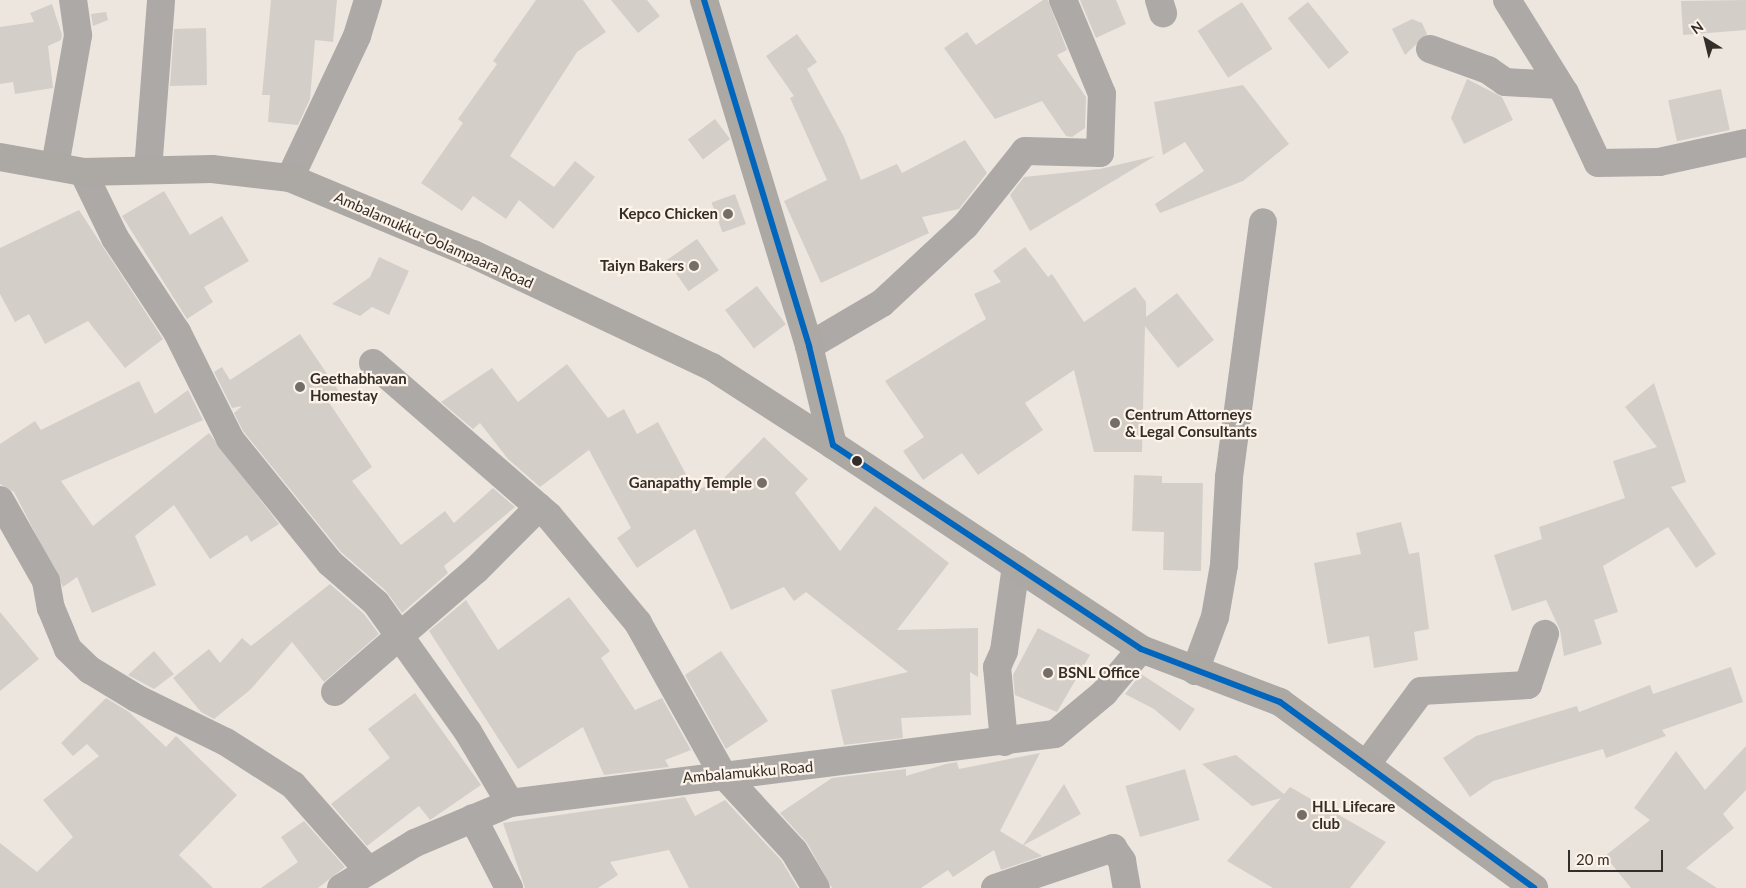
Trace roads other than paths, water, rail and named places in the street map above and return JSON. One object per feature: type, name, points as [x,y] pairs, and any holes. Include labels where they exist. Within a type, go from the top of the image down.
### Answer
[{"type":"street","points":[[55,166],[78,35],[73,0]]},
{"type":"street","points":[[148,170],[161,0]]},
{"type":"street","points":[[290,178],[357,36],[368,0]]},
{"type":"street","points":[[704,0],[809,346],[833,445]]},
{"type":"street","points":[[809,346],[882,303],[965,226],[1026,151],[1100,152],[1102,94],[1064,0]]},
{"type":"street","points":[[1507,0],[1559,85],[1598,163],[1659,162],[1746,143]]},
{"type":"street","points":[[1430,49],[1488,70],[1505,82],[1559,85]]},
{"type":"street","name":"Ambalamukku-Oolampaara Road","points":[[0,157],[83,172],[212,169],[290,178],[473,254],[712,367],[1141,649],[1280,702],[1534,888]]},
{"type":"street","points":[[83,172],[115,238],[177,332],[230,439],[302,530],[376,603],[468,732],[510,802]]},
{"type":"street","points":[[1195,671],[1215,617],[1224,565],[1223,530],[1263,222]]},
{"type":"street","points":[[372,363],[539,507],[638,623],[722,773],[794,851],[816,888]]},
{"type":"street","points":[[0,500],[46,581],[51,608],[68,649],[90,670],[136,698],[226,742],[293,785],[367,869]]},
{"type":"street","points":[[335,692],[398,635],[476,570],[539,507]]},
{"type":"street","points":[[1004,742],[997,667],[1004,651],[1016,566]]},
{"type":"street","points":[[1366,765],[1421,691],[1528,685],[1545,634]]},
{"type":"street","name":"Ambalamukku Road","points":[[341,888],[367,869],[510,802],[722,773],[1004,742],[1055,734],[1104,693],[1141,649]]},
{"type":"street","points":[[473,818],[509,888]]},
{"type":"street","points":[[995,888],[1113,848],[1122,861],[1126,888]]},
{"type":"place","name":"Kepco Chicken","points":[[728,214]]},
{"type":"place","name":"Taiyn Bakers","points":[[694,266]]},
{"type":"place","name":"Geethabhavan Homestay","points":[[300,387]]},
{"type":"place","name":"Centrum Attorneys & Legal Consultants","points":[[1115,423]]},
{"type":"place","name":"Ganapathy Temple","points":[[762,483]]},
{"type":"place","name":"BSNL Office","points":[[1048,673]]},
{"type":"place","name":"HLL Lifecare club","points":[[1302,815]]}]
